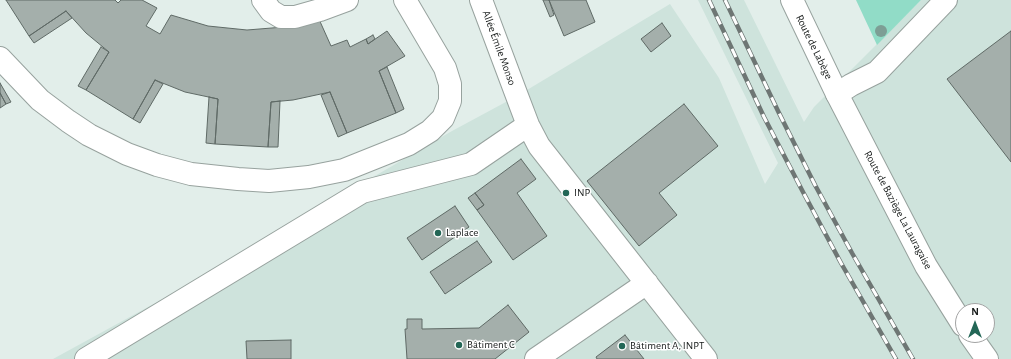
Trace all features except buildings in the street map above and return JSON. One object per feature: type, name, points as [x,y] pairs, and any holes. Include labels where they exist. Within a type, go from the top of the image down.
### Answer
[{"type":"main road","points":[[263,0],[271,11],[281,17],[295,17],[347,0]]},
{"type":"main road","points":[[0,58],[46,105],[89,135],[127,154],[156,165],[199,175],[269,181],[309,177],[344,170],[396,150],[430,131],[443,118],[450,101],[450,84],[445,68],[405,0]]},
{"type":"main road","name":"Allée Émile Monso","points":[[482,0],[528,125],[539,146],[706,359]]},
{"type":"main road","name":"Route de Labège","points":[[792,0],[837,94]]},
{"type":"main road","points":[[837,94],[877,72],[946,0]]},
{"type":"main road","name":"Route de Baziège La Lauragaise","points":[[837,94],[926,266],[955,311]]},
{"type":"main road","points":[[86,359],[362,192],[471,164],[528,125]]},
{"type":"main road","points":[[536,359],[647,283]]},
{"type":"main road","points":[[976,343],[987,359]]},
{"type":"shaded area","points":[[698,0],[744,0],[804,122],[814,107],[921,0],[1011,0],[1011,359],[53,359],[190,284],[452,131],[517,96],[670,4],[719,78],[765,184],[778,163]]},
{"type":"green space","points":[[856,0],[921,0],[877,45]]},
{"type":"railway","points":[[709,0],[764,117],[803,192],[841,263],[896,359]]},
{"type":"railway","points":[[725,0],[815,185],[913,359]]},
{"type":"place","name":"INP","points":[[566,193]]},
{"type":"place","name":"Laplace","points":[[438,233]]},
{"type":"place","name":"Bâtiment C","points":[[459,345]]},
{"type":"place","name":"Bâtiment A, INPT","points":[[622,346]]}]
